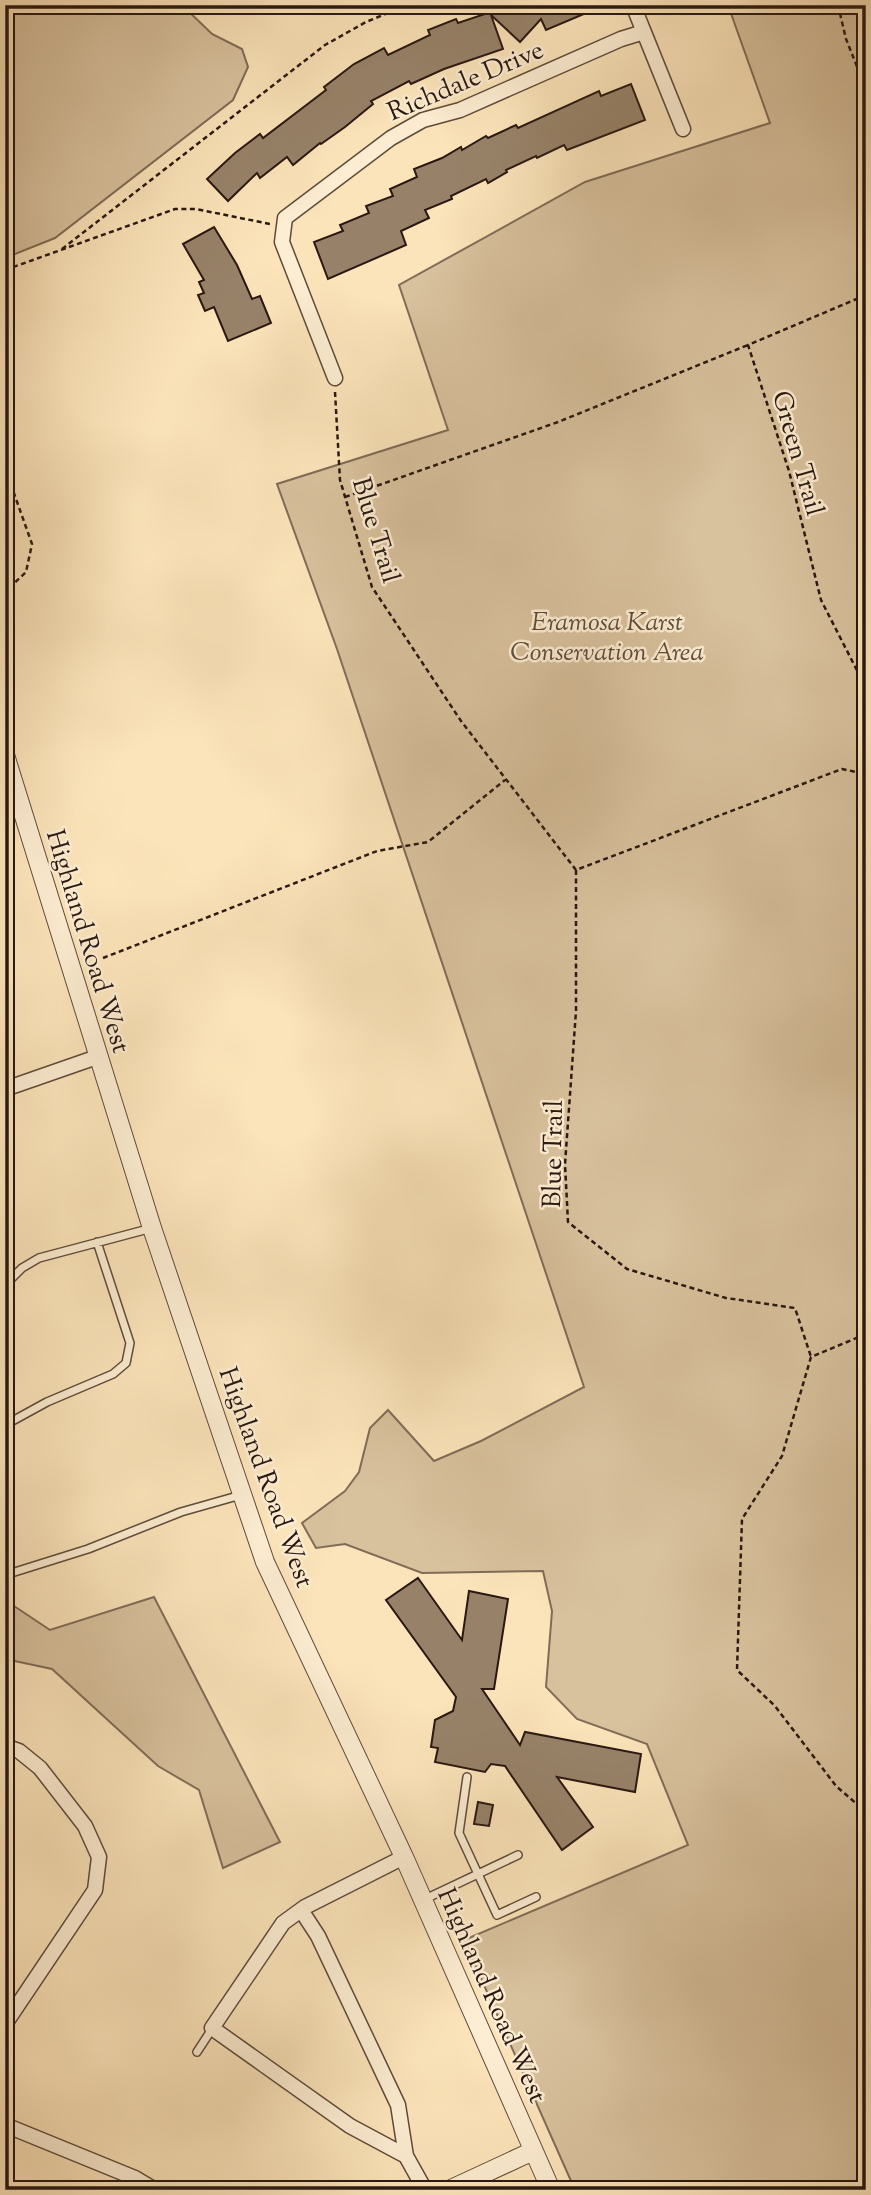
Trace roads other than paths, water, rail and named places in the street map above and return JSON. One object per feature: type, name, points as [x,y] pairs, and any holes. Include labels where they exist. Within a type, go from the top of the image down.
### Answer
[{"type":"street","points":[[633,5],[684,129]]},
{"type":"street","name":"Richdale Drive","points":[[335,378],[282,242],[285,218],[391,138],[423,120],[460,110],[621,39],[644,32]]},
{"type":"street","name":"Highland Road West","points":[[5,755],[152,1228],[265,1562],[404,1857],[551,2190]]},
{"type":"street","points":[[5,1089],[97,1057]]},
{"type":"street","points":[[5,1746],[19,1751],[40,1768],[85,1826],[99,1857],[95,1890],[5,2024]]},
{"type":"street","points":[[404,1857],[301,1910],[284,1923],[212,2028],[350,2126],[406,2156]]},
{"type":"street","points":[[301,1910],[318,1936],[398,2105],[406,2156],[425,2190]]},
{"type":"street","points":[[5,2125],[135,2178],[155,2190]]},
{"type":"street","points":[[449,2190],[533,2151]]},
{"type":"lane","points":[[5,1285],[22,1268],[39,1258],[152,1228]]},
{"type":"lane","points":[[5,1425],[47,1402],[113,1374],[126,1363],[130,1343],[97,1242]]},
{"type":"lane","points":[[5,1575],[88,1549],[181,1512],[242,1495]]},
{"type":"lane","points":[[467,1777],[459,1833],[497,1915],[536,1898]]},
{"type":"lane","points":[[423,1900],[518,1855]]},
{"type":"lane","points":[[197,2052],[212,2028]]},
{"type":"park label","name":"Eramosa Karst Conservation Area","points":[[607,636]]}]
